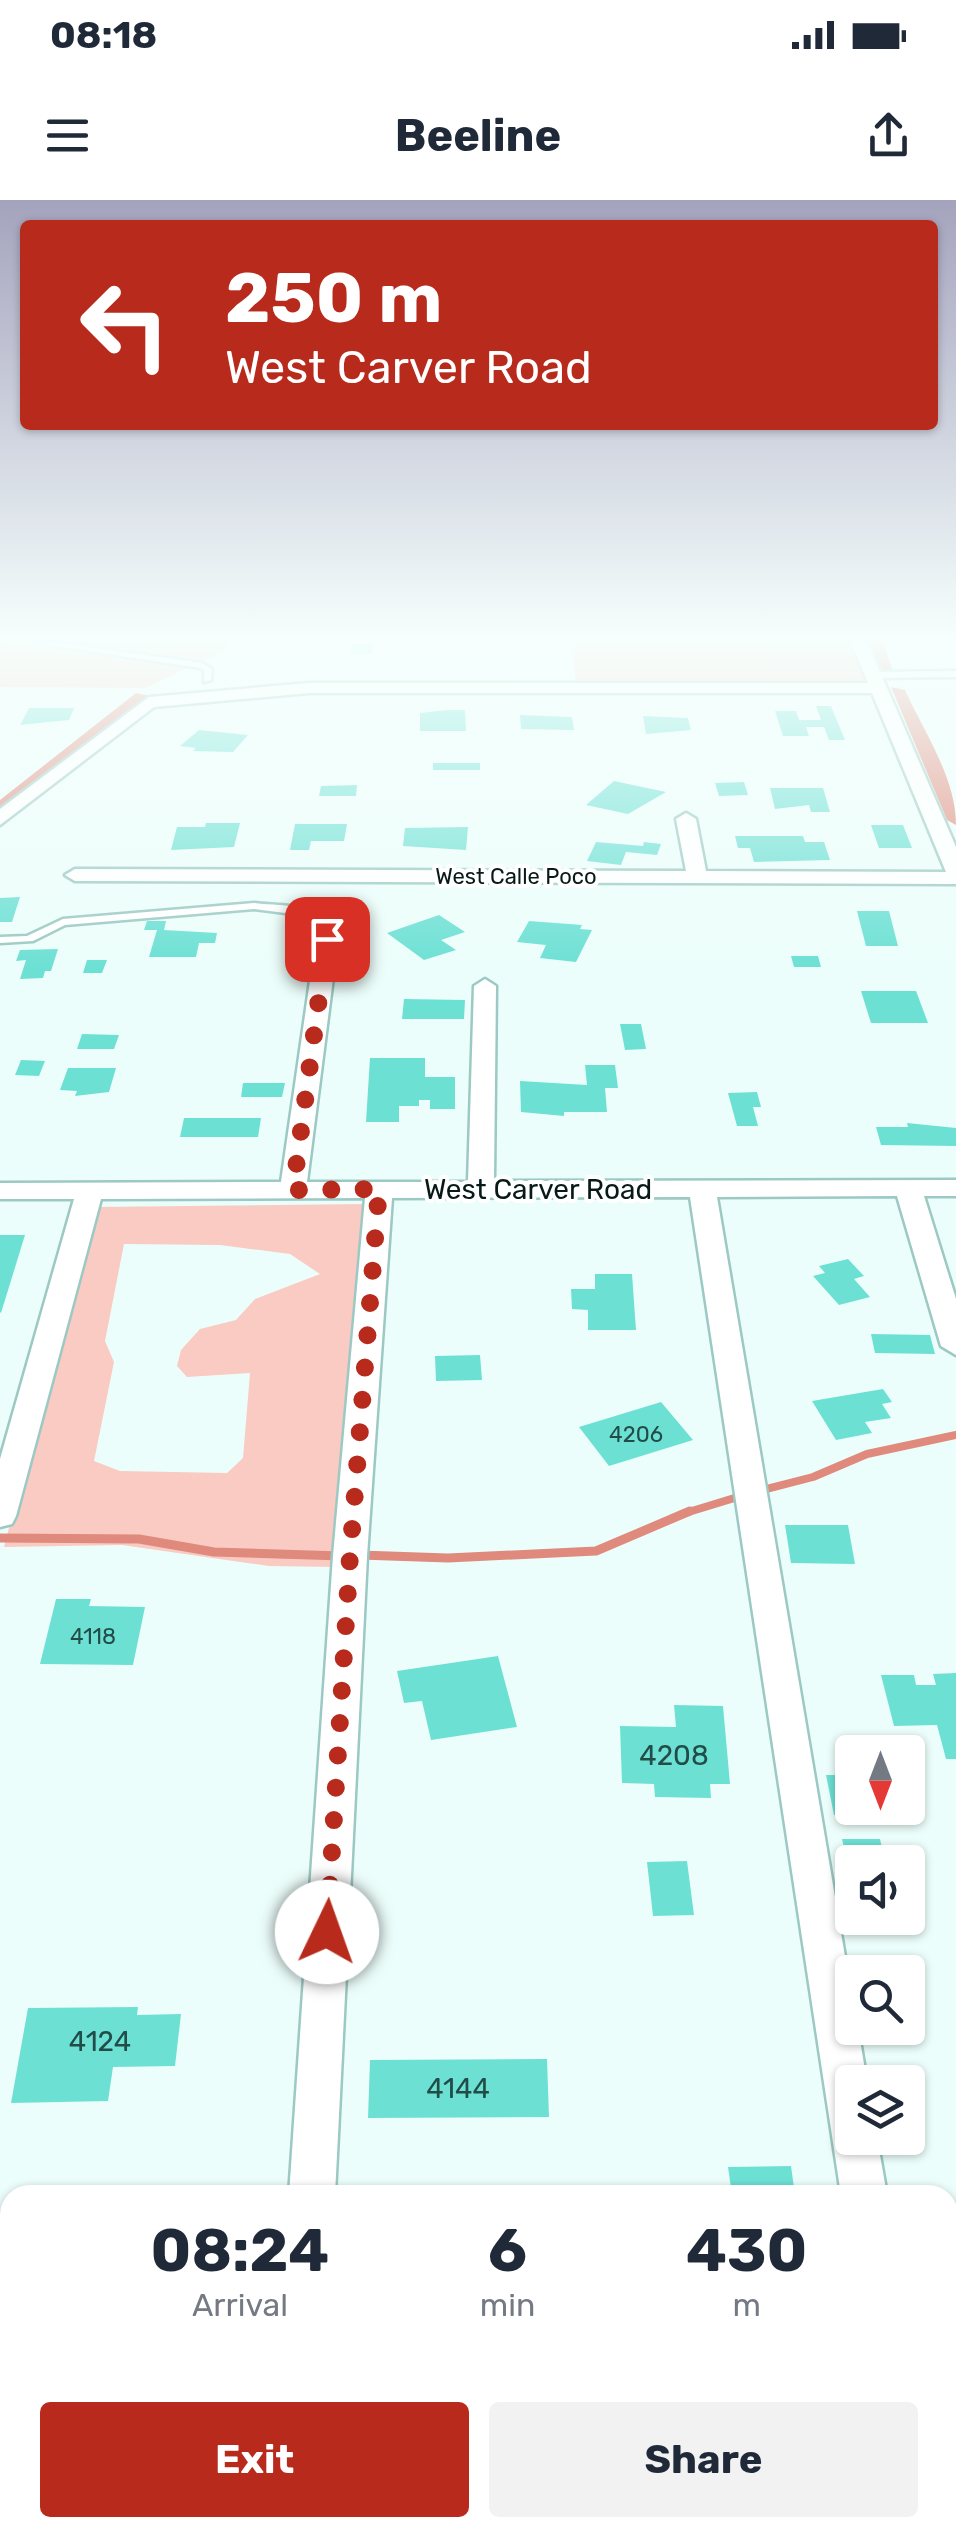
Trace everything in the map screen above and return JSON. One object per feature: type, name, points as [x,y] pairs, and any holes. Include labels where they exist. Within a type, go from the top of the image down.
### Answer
[{"type":"street","points":[[0,819],[87,751]]},
{"type":"street","points":[[907,751],[956,875]]},
{"type":"street","points":[[686,819],[697,876]]},
{"type":"street","name":"West Calle Poco","points":[[75,875],[956,875]]},
{"type":"street","points":[[293,1190],[327,939]]},
{"type":"street","points":[[481,1189],[484,986]]},
{"type":"street","points":[[908,1188],[956,1346]]},
{"type":"street","name":"West Carver Road","points":[[0,1191],[956,1188]]},
{"type":"street","points":[[313,2185],[350,1556],[379,1189]]},
{"type":"street","points":[[702,1189],[842,2065]]},
{"type":"street","points":[[0,1516],[90,1191]]},
{"type":"street","points":[[857,2155],[862,2185]]},
{"type":"lane","points":[[0,940],[29,939],[63,922],[254,906],[304,912],[320,923],[327,939]]},
{"type":"shaded area","points":[[366,1204],[336,1567],[269,1566],[122,1545],[4,1547],[93,1207]],"holes":[[[124,1244],[220,1245],[290,1254],[320,1274],[255,1299],[236,1320],[200,1329],[181,1350],[177,1366],[187,1377],[250,1373],[243,1458],[227,1473],[120,1471],[94,1461],[114,1362],[105,1341]]]},
{"type":"building","points":[[433,763],[480,763],[480,770],[433,770]]},
{"type":"building","points":[[614,781],[666,792],[628,814],[586,805]]},
{"type":"building","points":[[744,782],[748,795],[719,796],[715,783]]},
{"type":"building","points":[[357,785],[356,796],[319,796],[321,786]]},
{"type":"building","points":[[770,788],[823,788],[830,812],[811,812],[809,805],[775,809]]},
{"type":"building","points":[[206,823],[240,823],[234,847],[171,850],[177,827],[205,827]]},
{"type":"building","points":[[295,824],[347,824],[344,841],[311,841],[309,850],[290,850]]},
{"type":"building","points":[[871,825],[903,825],[912,848],[879,848]]},
{"type":"building","points":[[468,827],[466,850],[403,846],[405,828]]},
{"type":"building","points":[[735,836],[803,836],[805,842],[824,842],[830,860],[754,862],[750,848],[738,848]]},
{"type":"building","points":[[596,842],[661,844],[657,855],[626,852],[621,865],[587,861]]},
{"type":"building","points":[[20,897],[12,922],[0,922],[0,898]]},
{"type":"building","points":[[857,911],[889,911],[898,946],[866,946]]},
{"type":"building","points":[[439,915],[465,932],[441,940],[456,950],[424,960],[387,933]]},
{"type":"building","points":[[147,921],[166,921],[164,930],[217,933],[215,943],[199,943],[196,957],[149,957],[157,930],[144,930]]},
{"type":"building","points":[[529,921],[582,925],[580,929],[592,930],[576,962],[540,958],[546,945],[517,942]]},
{"type":"building","points":[[58,949],[51,971],[45,971],[43,978],[20,979],[26,960],[16,961],[20,950]]},
{"type":"building","points":[[791,956],[818,956],[821,967],[794,967]]},
{"type":"building","points":[[87,960],[107,960],[102,973],[83,973]]},
{"type":"building","points":[[861,991],[916,991],[928,1023],[871,1023]]},
{"type":"building","points":[[404,999],[465,1000],[464,1019],[402,1019]]},
{"type":"building","points":[[620,1024],[641,1024],[646,1049],[625,1050]]},
{"type":"building","points":[[82,1034],[119,1035],[114,1049],[77,1049]]},
{"type":"building","points":[[370,1058],[425,1058],[425,1077],[455,1077],[455,1109],[430,1109],[430,1100],[419,1100],[419,1106],[399,1106],[399,1122],[366,1122]]},
{"type":"building","points":[[21,1060],[45,1061],[39,1076],[15,1075]]},
{"type":"building","points":[[585,1065],[615,1065],[618,1088],[605,1088],[607,1112],[564,1112],[564,1116],[521,1112],[520,1081],[587,1085]]},
{"type":"building","points":[[68,1068],[116,1068],[109,1092],[75,1096],[77,1091],[60,1090]]},
{"type":"building","points":[[243,1083],[285,1083],[282,1097],[241,1097]]},
{"type":"building","points":[[757,1092],[761,1107],[753,1107],[758,1126],[737,1126],[728,1093]]},
{"type":"building","points":[[184,1118],[261,1118],[258,1137],[180,1137]]},
{"type":"building","points":[[907,1123],[956,1128],[956,1146],[881,1145],[876,1127],[908,1127]]},
{"type":"building","points":[[0,1235],[25,1235],[1,1313],[0,1312]]},
{"type":"building","points":[[848,1259],[864,1276],[854,1279],[870,1297],[839,1305],[813,1276],[825,1273],[819,1266]]},
{"type":"building","points":[[595,1274],[632,1274],[636,1330],[588,1330],[588,1310],[572,1309],[571,1289],[595,1289]]},
{"type":"building","points":[[871,1334],[930,1335],[935,1354],[875,1353]]},
{"type":"building","points":[[480,1355],[482,1380],[436,1381],[435,1356]]},
{"type":"building","points":[[883,1389],[892,1402],[882,1404],[891,1418],[865,1422],[872,1433],[836,1440],[812,1401]]},
{"type":"building","points":[[661,1402],[693,1440],[609,1466],[579,1427]]},
{"type":"building","points":[[785,1525],[848,1525],[855,1564],[791,1563]]},
{"type":"building","points":[[56,1599],[91,1599],[89,1606],[145,1607],[133,1665],[40,1664]]},
{"type":"building","points":[[498,1656],[517,1727],[431,1740],[422,1701],[404,1703],[397,1671]]},
{"type":"building","points":[[956,1673],[956,1759],[946,1759],[937,1725],[894,1726],[881,1675],[914,1675],[916,1685],[936,1685],[933,1674]]},
{"type":"building","points":[[674,1705],[723,1706],[730,1784],[710,1784],[711,1798],[655,1797],[654,1784],[622,1783],[620,1726],[676,1727]]},
{"type":"building","points":[[826,1775],[835,1775],[834,1815]]},
{"type":"building","points":[[842,1839],[880,1839],[881,1845],[843,1845]]},
{"type":"building","points":[[687,1861],[694,1915],[653,1916],[647,1862]]},
{"type":"building","points":[[138,2007],[137,2015],[181,2014],[175,2066],[113,2067],[108,2101],[11,2103],[28,2008]]},
{"type":"building","points":[[547,2059],[549,2117],[368,2118],[370,2060]]},
{"type":"building","points":[[791,2166],[794,2185],[731,2185],[728,2167]]},
{"type":"waterway","points":[[0,809],[73,751]]},
{"type":"waterway","points":[[925,751],[934,771]]},
{"type":"waterway","points":[[937,777],[956,820]]},
{"type":"waterway","points":[[759,1491],[813,1477],[867,1454],[956,1435]]},
{"type":"waterway","points":[[685,1513],[741,1496]]},
{"type":"waterway","points":[[685,1513],[690,1511]]},
{"type":"waterway","points":[[360,1555],[448,1558],[596,1551],[685,1513]]},
{"type":"waterway","points":[[0,1538],[139,1539],[214,1552],[342,1556]]},
{"type":"route","points":[[327,939],[293,1190],[379,1189],[350,1556],[327,1932]]}]
